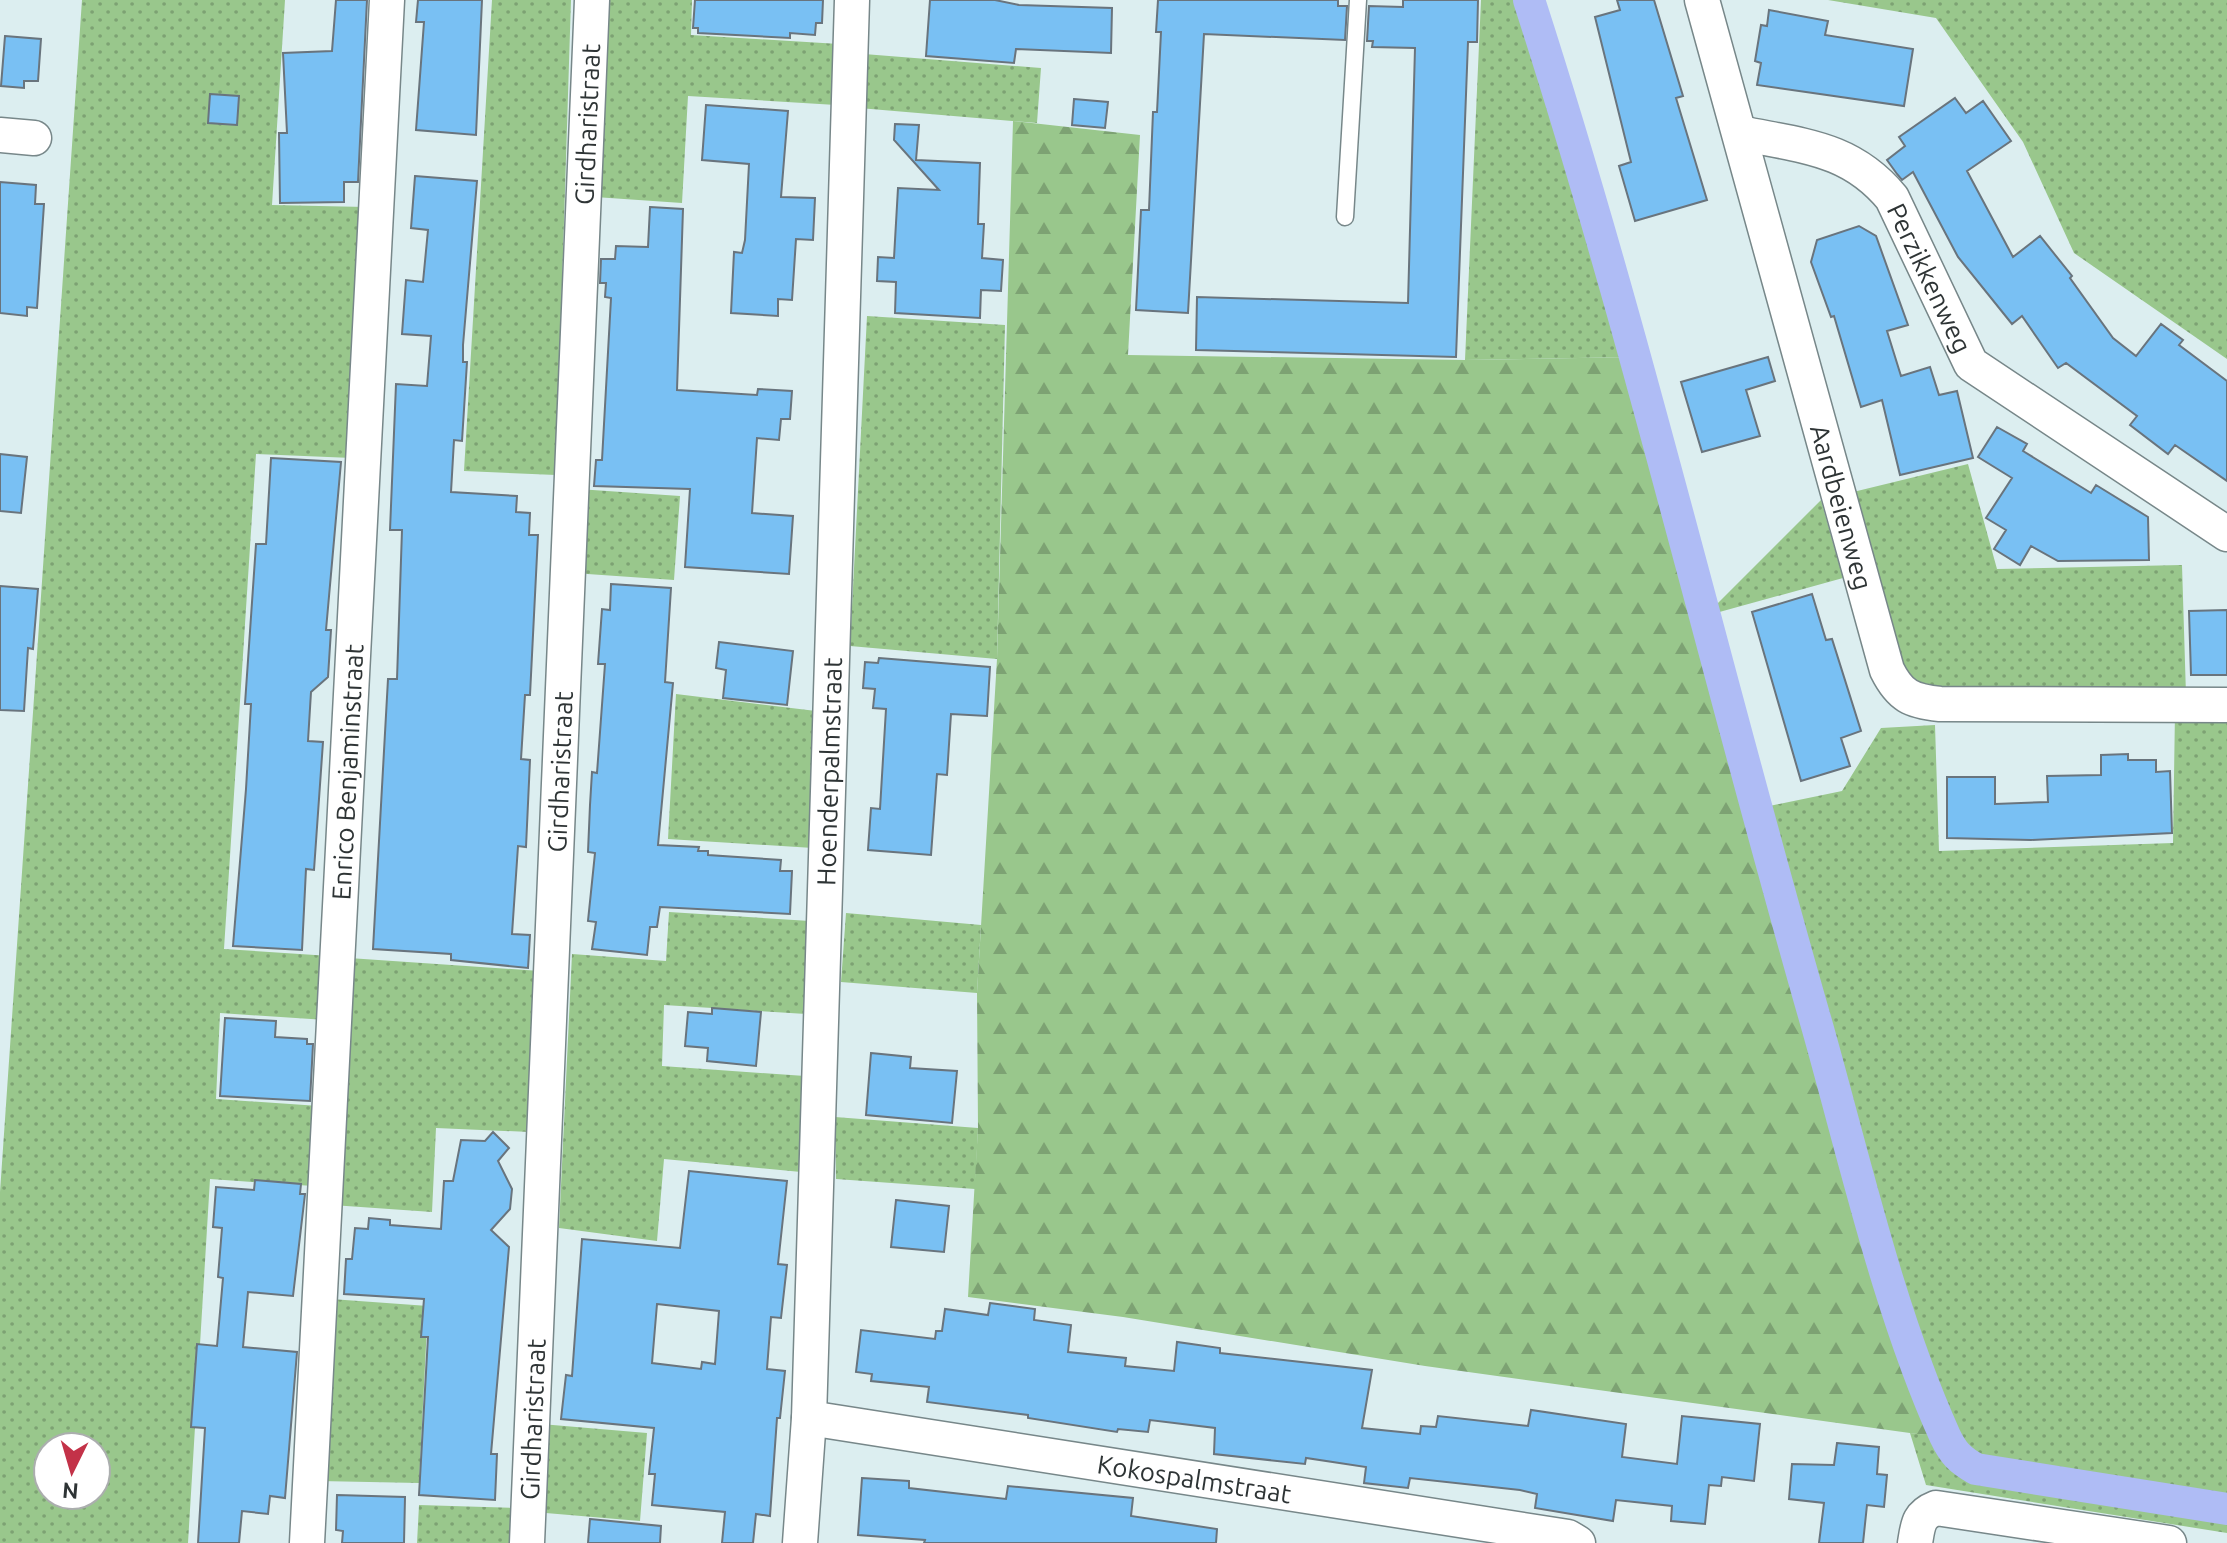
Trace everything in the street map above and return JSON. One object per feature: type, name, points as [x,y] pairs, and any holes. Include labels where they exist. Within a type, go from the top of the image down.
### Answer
[{"type":"street","name":"Enrico Benjaminstraat","points":[[307,1543],[387,0]]},
{"type":"street","name":"Girdharistraat","points":[[527,1543],[592,0]]},
{"type":"street","name":"Hoenderpalmstraat","points":[[800,1543],[809,1418],[852,0]]},
{"type":"street","name":"Aardbeienweg","points":[[1702,0],[1887,670],[1897,691],[1914,702],[1940,704],[2227,705]]},
{"type":"street","name":"Perzikkenweg","points":[[1740,133],[1835,152],[1873,175],[1892,198],[1971,364],[2227,534]]},
{"type":"street","points":[[0,135],[34,138]]},
{"type":"street","name":"Kokospalmstraat","points":[[809,1418],[1568,1537],[1578,1543]]},
{"type":"street","points":[[1915,1543],[1918,1522],[1924,1512],[1936,1508],[2169,1543]]},
{"type":"lane","points":[[1345,217],[1358,0]]},
{"type":"green space","points":[[82,0],[285,0],[272,205],[366,207],[352,458],[256,454],[224,949],[330,956],[326,1020],[220,1013],[216,1099],[319,1106],[313,1186],[210,1179],[188,1543],[0,1543],[0,1192]]},
{"type":"green space","points":[[492,0],[571,0],[556,475],[464,471]]},
{"type":"green space","points":[[604,0],[692,0],[691,35],[839,44],[836,105],[688,96],[682,203],[595,197]]},
{"type":"green space","points":[[1481,0],[1529,0],[1589,185],[1632,357],[1465,360]]},
{"type":"green space","points":[[1828,0],[2227,0],[2227,359],[2074,253],[2023,142],[1936,18]]},
{"type":"green space","points":[[864,54],[1041,68],[1037,123],[859,108]]},
{"type":"green space","points":[[1013,121],[1140,135],[1128,355],[1465,360],[1632,357],[1867,1201],[1896,1296],[1946,1438],[1425,1366],[1123,1317],[968,1297],[978,1128],[977,993],[997,659]]},
{"type":"green space","points":[[867,316],[1005,325],[997,659],[850,646]]},
{"type":"green space","points":[[1968,464],[1997,569],[2182,565],[2186,695],[1908,688],[1849,493]]},
{"type":"green space","points":[[578,489],[680,496],[674,580],[573,573]]},
{"type":"green space","points":[[1821,500],[1843,578],[1705,616]]},
{"type":"green space","points":[[676,694],[816,711],[813,848],[668,839]]},
{"type":"green space","points":[[2175,711],[2227,711],[2227,1533],[1926,1485],[1910,1433],[1945,1437],[1905,1331],[1755,809],[1842,791],[1881,728],[1935,725],[1939,851],[2173,843]]},
{"type":"green space","points":[[669,912],[810,921],[806,1014],[664,1005],[662,1066],[805,1076],[801,1172],[664,1159],[657,1241],[559,1228],[572,954],[666,961]]},
{"type":"green space","points":[[846,913],[981,925],[977,993],[841,982]]},
{"type":"green space","points":[[349,958],[540,971],[530,1132],[436,1128],[432,1212],[332,1205]]},
{"type":"green space","points":[[835,1117],[978,1128],[975,1189],[836,1179]]},
{"type":"green space","points":[[331,1299],[428,1306],[419,1483],[319,1481]]},
{"type":"green space","points":[[541,1424],[647,1433],[640,1521],[534,1512]]},
{"type":"green space","points":[[419,1505],[515,1508],[513,1543],[417,1543]]},
{"type":"building","points":[[336,0],[367,0],[358,182],[344,182],[344,202],[280,203],[279,133],[287,133],[283,53],[332,51]]},
{"type":"building","points":[[418,0],[482,0],[476,135],[416,130],[424,22],[416,22]]},
{"type":"building","points":[[695,0],[823,0],[822,23],[816,23],[815,35],[790,33],[790,38],[698,33],[698,28],[693,28]]},
{"type":"building","points":[[930,0],[995,0],[1019,5],[1112,8],[1111,53],[1016,49],[1014,63],[926,56]]},
{"type":"building","points":[[1158,0],[1338,0],[1338,6],[1347,6],[1345,40],[1204,34],[1188,313],[1136,310],[1141,210],[1149,210],[1153,112],[1157,112],[1161,32],[1156,32]]},
{"type":"building","points":[[1403,0],[1478,0],[1477,42],[1468,42],[1456,357],[1196,350],[1197,297],[1408,303],[1415,48],[1372,47],[1373,41],[1367,41],[1369,6],[1403,7]]},
{"type":"building","points":[[1617,0],[1654,0],[1683,96],[1676,98],[1707,200],[1635,221],[1619,166],[1631,162],[1595,17],[1620,10]]},
{"type":"building","points":[[1769,10],[1828,21],[1825,35],[1913,49],[1904,106],[1757,85],[1761,63],[1755,61],[1761,25],[1767,26]]},
{"type":"building","points":[[5,36],[41,39],[38,81],[24,81],[24,88],[1,86]]},
{"type":"building","points":[[210,94],[239,96],[237,125],[208,123]]},
{"type":"building","points":[[1955,98],[1966,113],[1983,101],[2011,141],[1967,171],[2013,257],[2040,236],[2072,276],[2070,278],[2113,338],[2136,356],[2161,324],[2183,340],[2179,345],[2227,381],[2227,481],[2175,445],[2168,454],[2130,425],[2137,416],[2066,363],[2058,368],[2022,316],[2012,324],[1958,257],[1913,172],[1902,180],[1887,160],[1905,146],[1899,137]]},
{"type":"building","points":[[1074,99],[1108,102],[1105,128],[1072,125]]},
{"type":"building","points":[[706,105],[788,111],[781,197],[815,198],[813,240],[796,239],[792,300],[778,299],[778,316],[731,313],[734,252],[742,253],[745,240],[749,164],[702,160]]},
{"type":"building","points":[[895,124],[919,125],[916,160],[980,163],[978,224],[984,224],[982,258],[1003,260],[1001,291],[981,290],[980,318],[895,313],[896,282],[877,281],[878,257],[894,258],[898,188],[939,190],[894,140]]},
{"type":"building","points":[[415,176],[477,181],[463,345],[463,362],[467,362],[462,441],[454,440],[451,492],[517,496],[516,512],[530,513],[529,535],[538,535],[530,695],[525,695],[521,759],[530,760],[526,847],[518,846],[512,934],[530,935],[528,968],[451,960],[451,954],[373,949],[388,679],[397,679],[402,530],[390,530],[396,384],[427,386],[431,336],[402,334],[406,280],[423,282],[428,230],[411,228]]},
{"type":"building","points":[[0,182],[36,185],[35,204],[44,204],[37,308],[27,307],[27,316],[0,313]]},
{"type":"building","points":[[650,207],[683,209],[677,390],[757,395],[758,389],[792,391],[790,419],[781,419],[779,440],[757,438],[752,513],[793,516],[789,574],[685,567],[690,489],[594,486],[596,460],[602,460],[611,298],[605,297],[606,283],[600,283],[601,259],[615,259],[616,246],[648,247]]},
{"type":"building","points":[[1859,226],[1876,236],[1908,325],[1887,331],[1901,376],[1930,367],[1939,395],[1957,391],[1973,458],[1900,475],[1882,400],[1861,407],[1834,316],[1831,317],[1811,262],[1817,240]]},
{"type":"building","points":[[1768,357],[1775,381],[1746,390],[1760,436],[1702,452],[1681,382]]},
{"type":"building","points":[[1997,427],[2027,444],[2023,451],[2091,493],[2096,485],[2148,517],[2149,560],[2058,561],[2031,546],[2020,565],[1994,549],[2006,530],[1986,518],[2012,478],[1978,457]]},
{"type":"building","points":[[0,454],[27,457],[21,513],[0,511]]},
{"type":"building","points":[[271,458],[341,462],[326,630],[331,630],[328,677],[311,692],[308,741],[323,742],[314,870],[306,869],[302,950],[233,946],[251,704],[245,704],[256,544],[266,544]]},
{"type":"building","points":[[611,584],[671,588],[665,682],[673,683],[658,845],[699,847],[698,851],[708,851],[708,855],[781,860],[780,871],[792,871],[790,914],[660,907],[657,927],[650,927],[647,955],[592,949],[596,922],[588,921],[595,853],[588,852],[590,805],[592,772],[597,773],[605,664],[598,664],[602,609],[610,610]]},
{"type":"building","points":[[0,586],[38,589],[33,649],[28,648],[24,711],[0,710]]},
{"type":"building","points":[[1812,594],[1826,640],[1832,639],[1861,731],[1841,738],[1850,766],[1801,781],[1752,612]]},
{"type":"building","points":[[2227,610],[2227,675],[2191,675],[2189,611]]},
{"type":"building","points":[[719,642],[793,651],[787,705],[723,698],[726,670],[716,668]]},
{"type":"building","points":[[879,658],[990,667],[987,716],[951,714],[947,775],[937,774],[931,855],[868,850],[871,808],[880,809],[886,709],[873,708],[875,689],[863,688],[865,662],[878,663]]},
{"type":"building","points":[[2128,754],[2128,760],[2156,760],[2156,772],[2170,771],[2172,833],[2031,840],[1947,838],[1947,777],[1995,777],[1995,804],[2048,802],[2047,776],[2101,775],[2101,755]]},
{"type":"building","points":[[712,1008],[761,1012],[756,1066],[707,1061],[708,1048],[685,1046],[688,1012],[712,1014]]},
{"type":"building","points":[[225,1018],[276,1021],[275,1037],[307,1039],[307,1044],[313,1044],[310,1101],[220,1096]]},
{"type":"building","points":[[871,1053],[911,1057],[910,1068],[957,1071],[952,1123],[866,1115]]},
{"type":"building","points":[[493,1132],[509,1148],[498,1161],[512,1189],[510,1209],[491,1230],[509,1247],[491,1454],[497,1454],[495,1500],[419,1495],[428,1337],[421,1337],[424,1299],[344,1294],[346,1259],[352,1259],[355,1228],[368,1229],[369,1218],[390,1220],[390,1225],[441,1229],[444,1181],[453,1181],[461,1140],[485,1141]]},
{"type":"building","points":[[689,1171],[787,1181],[778,1264],[787,1265],[781,1318],[771,1317],[767,1369],[785,1371],[780,1418],[777,1418],[770,1516],[756,1514],[753,1543],[722,1543],[725,1512],[652,1505],[655,1474],[649,1474],[654,1428],[561,1419],[566,1375],[572,1376],[582,1239],[680,1248]],"holes":[[[657,1304],[719,1311],[715,1364],[702,1362],[701,1369],[652,1363]]]},
{"type":"building","points":[[255,1180],[301,1184],[300,1194],[305,1194],[293,1296],[248,1292],[243,1347],[297,1352],[285,1498],[270,1496],[268,1514],[242,1511],[239,1543],[198,1543],[205,1428],[191,1427],[197,1344],[217,1346],[223,1278],[218,1277],[222,1228],[213,1227],[216,1187],[254,1190]]},
{"type":"building","points":[[896,1200],[949,1206],[944,1252],[891,1247]]},
{"type":"building","points":[[990,1303],[1035,1309],[1034,1320],[1071,1325],[1068,1352],[1126,1358],[1125,1366],[1174,1371],[1177,1342],[1220,1348],[1220,1353],[1372,1370],[1362,1428],[1420,1434],[1421,1426],[1436,1427],[1438,1416],[1528,1426],[1531,1410],[1626,1424],[1622,1457],[1677,1464],[1682,1416],[1760,1424],[1754,1481],[1722,1477],[1721,1486],[1709,1485],[1705,1524],[1671,1521],[1672,1506],[1616,1500],[1613,1521],[1535,1508],[1537,1494],[1520,1490],[1410,1478],[1408,1488],[1364,1483],[1366,1467],[1306,1458],[1305,1464],[1214,1454],[1215,1428],[1150,1420],[1148,1432],[1118,1429],[1117,1432],[1028,1418],[1028,1415],[927,1402],[929,1387],[871,1381],[872,1374],[856,1372],[861,1330],[935,1339],[936,1331],[942,1331],[945,1309],[988,1315]]},
{"type":"building","points":[[1837,1443],[1879,1447],[1877,1474],[1887,1475],[1884,1507],[1867,1505],[1863,1543],[1819,1543],[1824,1503],[1789,1499],[1792,1464],[1834,1465]]},
{"type":"building","points":[[862,1478],[909,1481],[909,1488],[1006,1499],[1008,1486],[1133,1498],[1131,1516],[1217,1529],[1216,1543],[924,1543],[925,1540],[858,1535]]},
{"type":"building","points":[[337,1495],[405,1497],[404,1543],[342,1543],[343,1531],[336,1530]]},
{"type":"building","points":[[590,1519],[661,1526],[660,1543],[588,1543]]},
{"type":"waterway","points":[[1529,0],[1642,382],[1873,1232],[1906,1337],[1945,1436],[1958,1456],[1976,1469],[2227,1509]]}]
